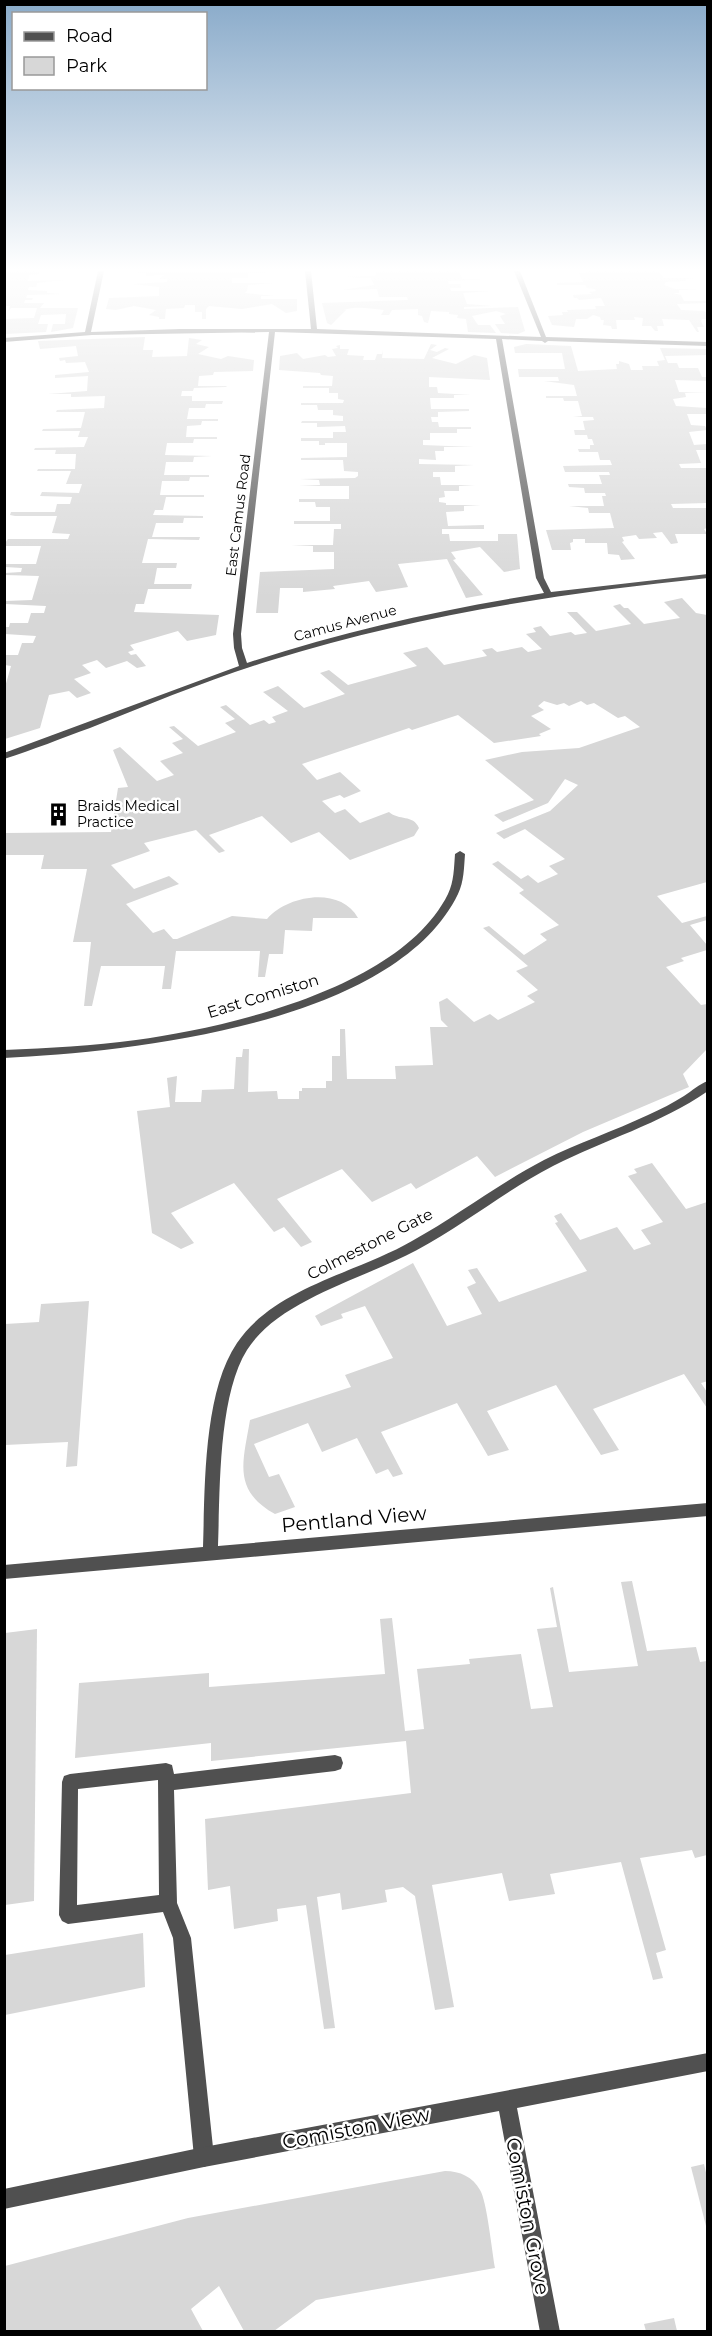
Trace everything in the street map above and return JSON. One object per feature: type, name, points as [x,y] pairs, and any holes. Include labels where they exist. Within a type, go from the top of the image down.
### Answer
[{"type":"street","name":"East Camus Road","points":[[244,667],[238,648],[237,634],[266,380]]},
{"type":"street","points":[[506,380],[540,578],[548,594]]},
{"type":"street","name":"Camus Avenue","points":[[4,756],[244,667],[314,645],[416,619],[548,594],[708,576]]},
{"type":"street","name":"East Comiston","points":[[4,1054],[124,1045],[183,1036],[263,1016],[326,994],[380,968],[416,943],[429,930],[442,915],[452,895],[458,877],[460,854]]},
{"type":"street","name":"Colmestone Gate","points":[[210,1552],[214,1464],[222,1408],[233,1366],[241,1347],[256,1327],[305,1297],[414,1246],[547,1164],[676,1106],[708,1085]]},
{"type":"street","name":"Pentland View","points":[[4,1572],[708,1509]]},
{"type":"street","points":[[166,1783],[335,1763]]},
{"type":"street","points":[[168,1903],[68,1915],[70,1782],[166,1771],[168,1903],[182,1938],[204,2157]]},
{"type":"street","name":"Comiston View","points":[[4,2199],[204,2157],[708,2062]]},
{"type":"street","name":"Comiston Grove","points":[[506,2100],[550,2331]]},
{"type":"green space","points":[[88,380],[199,380],[198,386],[227,386],[182,391],[181,396],[192,396],[192,401],[223,401],[222,404],[206,404],[205,408],[189,408],[187,419],[218,419],[218,421],[202,421],[201,425],[187,426],[186,437],[217,437],[217,439],[194,439],[193,443],[167,443],[165,455],[212,456],[194,457],[193,462],[166,462],[164,475],[209,475],[209,477],[190,477],[189,481],[162,481],[160,495],[204,495],[204,497],[166,497],[163,510],[155,510],[153,515],[203,516],[203,518],[184,518],[183,523],[156,523],[152,537],[200,537],[199,540],[148,539],[142,563],[177,563],[176,568],[157,568],[154,584],[192,584],[191,589],[148,589],[144,604],[136,604],[134,612],[219,615],[216,635],[187,641],[178,631],[130,645],[134,650],[128,652],[131,655],[136,654],[146,666],[137,668],[127,661],[106,668],[97,660],[82,665],[91,673],[74,679],[91,693],[77,698],[69,691],[49,695],[40,728],[5,739],[5,687],[11,666],[5,665],[5,655],[18,655],[22,643],[33,643],[36,636],[5,634],[5,627],[9,627],[10,623],[28,623],[31,613],[44,613],[46,606],[5,604],[5,601],[32,600],[39,576],[5,575],[5,573],[21,572],[22,568],[5,567],[5,564],[36,564],[41,546],[5,546],[5,543],[8,539],[68,539],[70,534],[52,533],[57,516],[10,515],[11,512],[55,512],[57,504],[70,504],[72,497],[40,496],[42,492],[79,493],[82,484],[66,484],[71,471],[37,471],[38,469],[75,469],[76,454],[55,454],[56,450],[34,450],[35,448],[84,447],[88,437],[78,437],[80,431],[42,431],[43,429],[81,428],[85,412],[56,412],[57,410],[104,408],[105,396],[71,397],[71,394],[48,394],[87,391]]},
{"type":"green space","points":[[333,380],[429,380],[429,387],[437,387],[438,393],[471,395],[430,398],[431,409],[469,409],[469,411],[438,412],[438,417],[431,417],[432,422],[438,422],[439,427],[471,427],[471,429],[457,429],[457,433],[430,433],[430,440],[423,440],[423,445],[474,447],[444,447],[444,451],[435,451],[436,460],[419,459],[419,464],[474,465],[455,466],[455,472],[433,472],[433,477],[440,477],[441,485],[475,485],[459,486],[459,491],[444,491],[445,497],[439,498],[439,502],[446,503],[446,505],[481,505],[464,506],[464,511],[446,512],[448,526],[484,525],[484,529],[442,529],[442,534],[449,534],[450,541],[498,541],[498,534],[517,534],[520,569],[504,572],[480,547],[451,552],[456,559],[453,560],[483,595],[466,598],[447,559],[398,564],[408,587],[376,592],[369,581],[333,586],[335,589],[303,592],[303,588],[280,588],[278,613],[256,613],[260,572],[334,569],[334,552],[313,552],[313,546],[291,545],[333,545],[334,529],[341,529],[341,524],[294,524],[294,521],[330,521],[330,507],[316,507],[315,502],[299,502],[299,499],[349,499],[349,486],[299,486],[320,485],[319,480],[300,479],[355,478],[358,476],[358,472],[344,471],[343,460],[301,460],[301,458],[347,457],[347,443],[319,445],[319,441],[301,441],[301,438],[333,438],[333,432],[346,432],[345,426],[317,427],[317,423],[301,423],[302,421],[343,421],[343,416],[333,415],[333,410],[318,410],[317,405],[301,405],[301,403],[343,403],[344,400],[338,399],[338,393],[329,393],[329,388],[303,388],[303,386],[332,386]]},
{"type":"green space","points":[[675,380],[679,392],[707,393],[685,393],[686,397],[673,399],[676,406],[707,408],[707,414],[687,414],[691,425],[705,426],[707,430],[689,432],[694,445],[707,444],[707,450],[696,450],[701,463],[679,464],[681,468],[707,468],[707,503],[671,504],[673,508],[707,508],[707,528],[704,529],[707,534],[675,534],[678,543],[671,544],[662,532],[653,533],[657,538],[639,539],[636,535],[622,537],[624,541],[622,542],[635,559],[621,560],[619,555],[608,554],[607,543],[585,543],[585,539],[573,539],[570,543],[571,550],[552,550],[546,530],[614,528],[610,513],[589,513],[588,508],[569,506],[604,506],[602,496],[606,496],[605,493],[585,493],[584,488],[569,487],[568,484],[602,484],[599,475],[610,475],[609,472],[565,472],[563,466],[612,465],[610,460],[600,460],[598,452],[579,452],[578,449],[590,449],[590,445],[594,445],[592,439],[588,439],[587,435],[575,435],[574,430],[585,430],[583,421],[594,420],[593,417],[573,417],[582,416],[578,401],[546,398],[546,396],[577,396],[574,385],[544,381]]},
{"type":"green space","points":[[682,598],[696,613],[707,615],[707,882],[657,896],[682,923],[707,916],[707,920],[690,925],[707,945],[707,950],[681,958],[684,961],[666,967],[701,1005],[707,1004],[707,1049],[683,1074],[689,1087],[583,1132],[495,1177],[477,1156],[416,1189],[411,1183],[372,1202],[342,1169],[277,1199],[312,1242],[301,1247],[284,1227],[274,1232],[234,1183],[171,1213],[194,1243],[181,1249],[152,1233],[137,1111],[170,1107],[167,1078],[177,1076],[175,1102],[201,1102],[202,1090],[234,1089],[236,1057],[242,1057],[243,1049],[249,1049],[248,1092],[277,1091],[278,1099],[299,1099],[299,1091],[302,1091],[302,1088],[326,1088],[326,1081],[332,1081],[332,1056],[340,1056],[340,1029],[345,1029],[347,1079],[396,1079],[395,1066],[433,1065],[430,1027],[448,1027],[441,1020],[439,1002],[447,998],[474,1022],[490,1014],[498,1020],[535,1002],[527,996],[538,990],[516,971],[528,966],[483,928],[489,926],[524,955],[547,940],[540,934],[559,925],[519,893],[524,890],[492,864],[498,861],[521,879],[528,875],[538,883],[558,874],[549,866],[565,859],[525,829],[504,839],[496,833],[550,811],[578,785],[565,779],[548,803],[503,822],[494,815],[534,800],[485,760],[522,752],[579,748],[640,727],[625,716],[618,718],[594,703],[587,705],[581,701],[569,706],[564,703],[557,705],[544,701],[538,706],[544,710],[531,716],[551,729],[539,734],[541,736],[494,743],[458,715],[412,730],[409,728],[302,764],[317,780],[340,772],[361,791],[344,798],[340,795],[322,801],[335,813],[345,809],[360,823],[389,812],[410,819],[419,828],[414,836],[350,860],[319,832],[291,843],[262,816],[209,835],[225,851],[219,853],[196,830],[144,843],[150,851],[111,865],[134,889],[169,876],[179,884],[126,904],[153,933],[164,929],[173,939],[177,939],[232,916],[267,919],[288,904],[314,897],[339,901],[350,908],[358,918],[313,918],[312,931],[285,930],[283,954],[269,954],[265,977],[258,977],[260,951],[176,951],[171,989],[162,989],[165,966],[101,966],[92,1006],[84,1006],[91,942],[73,942],[87,869],[41,869],[44,855],[5,855],[5,833],[111,832],[118,788],[128,787],[113,750],[120,747],[157,781],[174,775],[160,761],[183,753],[172,743],[183,739],[169,727],[174,726],[198,746],[236,732],[225,723],[235,719],[220,707],[226,705],[250,725],[264,720],[269,724],[276,722],[272,717],[288,711],[263,692],[278,686],[304,708],[345,694],[320,673],[329,670],[348,685],[417,666],[403,653],[427,647],[444,665],[487,656],[482,650],[492,648],[497,652],[522,647],[528,652],[542,649],[526,634],[536,632],[533,628],[541,626],[550,636],[571,632],[575,635],[587,633],[567,612],[577,612],[596,631],[631,624],[613,606],[620,604],[628,608],[644,624],[680,618],[664,602]]},
{"type":"green space","points":[[652,1163],[686,1209],[707,1202],[708,1381],[701,1383],[707,1392],[707,1408],[684,1374],[593,1409],[619,1450],[601,1455],[556,1385],[487,1411],[509,1450],[488,1456],[457,1403],[381,1432],[403,1474],[393,1477],[388,1469],[376,1474],[357,1438],[322,1452],[308,1423],[254,1444],[269,1477],[279,1474],[295,1507],[275,1514],[261,1505],[252,1495],[246,1485],[243,1462],[250,1420],[351,1387],[345,1375],[393,1358],[365,1306],[341,1314],[343,1318],[321,1326],[315,1316],[413,1263],[447,1326],[482,1314],[467,1287],[476,1283],[468,1270],[477,1268],[499,1302],[587,1271],[555,1223],[558,1222],[554,1216],[561,1213],[580,1240],[617,1227],[634,1250],[651,1244],[641,1230],[663,1222],[628,1176],[637,1173],[634,1169]]},
{"type":"green space","points":[[89,1301],[77,1466],[66,1467],[68,1442],[5,1445],[5,1324],[39,1322],[41,1304]]},
{"type":"green space","points":[[632,1581],[647,1651],[696,1647],[700,1662],[707,1661],[707,1855],[695,1858],[692,1850],[640,1858],[666,1950],[656,1953],[663,1978],[653,1980],[621,1862],[550,1874],[555,1894],[509,1901],[502,1873],[432,1885],[454,2007],[435,2010],[415,1896],[403,1887],[385,1890],[387,1902],[342,1910],[340,1893],[317,1897],[335,2028],[324,2029],[306,1905],[277,1909],[278,1921],[234,1929],[230,1886],[208,1890],[205,1819],[411,1793],[406,1741],[211,1761],[211,1743],[75,1758],[79,1683],[209,1673],[209,1687],[385,1674],[380,1619],[392,1618],[405,1731],[424,1729],[417,1669],[470,1664],[469,1659],[521,1654],[531,1709],[553,1707],[537,1629],[557,1627],[550,1588],[553,1587],[569,1672],[638,1666],[621,1582]]},
{"type":"green space","points":[[37,1629],[34,1901],[5,1905],[5,1633]]},
{"type":"green space","points":[[143,1933],[145,1987],[5,2015],[5,1955]]},
{"type":"green space","points":[[704,2164],[707,2177],[707,2230],[691,2167]]},
{"type":"green space","points":[[445,2171],[466,2176],[480,2190],[487,2215],[495,2268],[316,2300],[274,2331],[244,2331],[219,2286],[191,2309],[203,2331],[5,2331],[5,2266],[188,2218]]},
{"type":"green space","points":[[674,2318],[677,2331],[646,2331],[644,2324]]},
{"type":"place","name":"Braids Medical Practice","points":[[59,814]]}]
